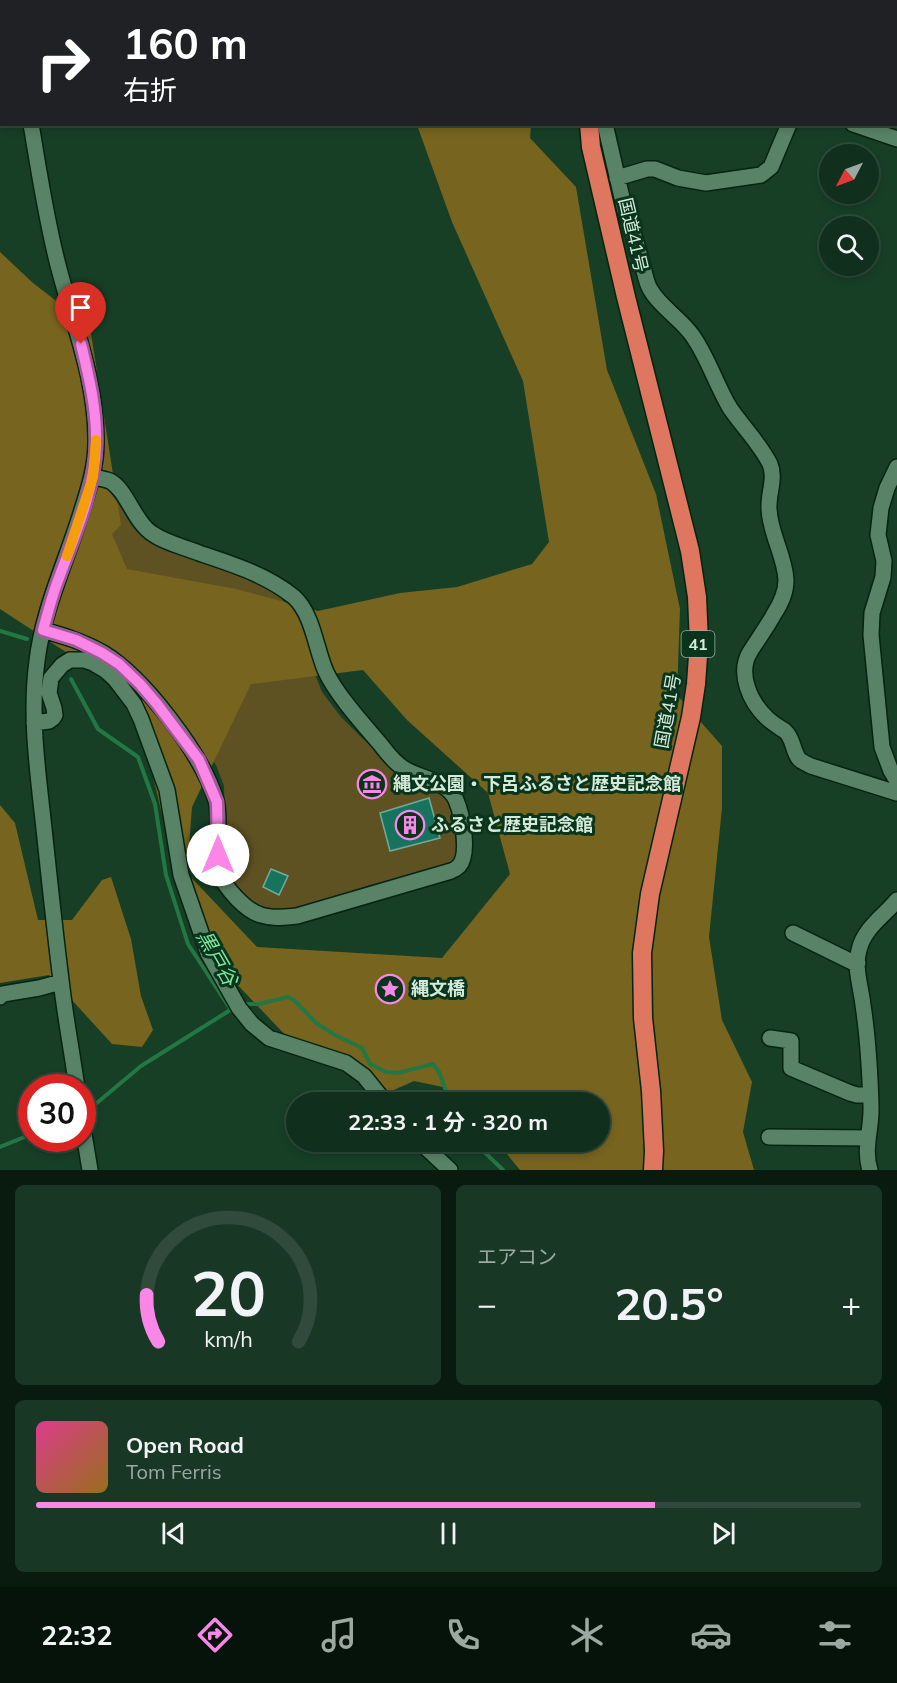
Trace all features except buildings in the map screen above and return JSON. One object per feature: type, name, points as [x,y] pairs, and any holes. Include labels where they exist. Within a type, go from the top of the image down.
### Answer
[{"type":"highway","name":"国道41号","points":[[589,126],[591,147],[618,264],[690,551],[697,597],[699,642],[691,717],[650,894],[642,953],[643,1018],[651,1091],[653,1170]]},
{"type":"street","points":[[31,126],[54,251],[90,382],[96,429],[93,477],[43,630],[34,685],[38,772],[61,981],[75,1074]]},
{"type":"street","points":[[605,126],[626,215],[632,228],[648,286],[658,302],[692,334],[731,409],[771,465],[769,513],[775,541],[784,566],[785,593],[760,639],[749,653],[745,664],[744,674],[750,695],[766,718],[791,737],[794,750],[800,760],[811,766],[897,793]]},
{"type":"street","points":[[617,178],[647,169],[655,169],[678,178],[706,183],[761,175],[771,167],[788,126]]},
{"type":"street","points":[[859,126],[897,139]]},
{"type":"street","points":[[897,467],[881,508],[878,535],[884,561],[883,577],[872,613],[871,635],[882,747],[897,781]]},
{"type":"street","points":[[43,630],[76,640],[119,664],[157,704],[199,760],[217,802],[219,873],[241,903],[259,915],[276,918],[297,916],[452,871],[459,866],[464,857],[465,847],[460,811],[455,798],[448,789],[438,783],[418,776],[403,767],[388,754],[361,721],[326,673],[306,614],[296,599],[270,581],[248,570],[170,543],[152,534],[141,524],[119,488],[109,480],[93,477]]},
{"type":"street","points":[[34,723],[49,721],[53,718],[54,708],[49,693],[51,678],[62,665],[70,660],[84,660],[93,663],[115,679],[124,689],[141,719],[167,790],[181,875],[208,953],[239,1008],[252,1024],[269,1038],[346,1063],[364,1076],[377,1092]]},
{"type":"street","points":[[870,1170],[867,1159],[871,1109],[864,1005],[857,970],[858,953],[862,940],[871,926],[897,900]]},
{"type":"street","points":[[793,933],[858,963]]},
{"type":"street","points":[[0,997],[3,994],[39,988],[61,981]]},
{"type":"street","points":[[770,1038],[791,1041],[791,1068],[850,1093],[870,1095]]},
{"type":"street","points":[[770,1137],[868,1138]]},
{"type":"street","points":[[87,1152],[90,1170]]},
{"type":"street","points":[[431,1152],[450,1170]]},
{"type":"shaded area","points":[[417,126],[531,126],[530,138],[576,187],[607,370],[656,494],[680,609],[677,695],[722,746],[722,808],[709,937],[722,1020],[752,1082],[743,1132],[754,1170],[520,1170],[505,1152],[610,1152],[610,1092],[450,1092],[443,1087],[414,1081],[389,1092],[373,1092],[357,1076],[292,1042],[227,974],[192,925],[172,856],[144,739],[124,705],[101,675],[0,609],[0,252],[33,283],[90,327],[121,525],[112,534],[127,569],[236,589],[318,611],[400,593],[457,587],[532,564],[549,542],[523,381],[452,222]],"holes":[[[363,670],[407,720],[488,793],[510,874],[442,958],[257,947],[187,873],[192,807],[251,684]]]},
{"type":"shaded area","points":[[111,489],[128,520],[146,540],[255,580],[280,596],[291,613],[322,692],[341,717],[384,756],[437,788],[447,797],[452,806],[457,855],[451,865],[370,885],[297,910],[262,907],[248,899],[233,881],[226,863],[224,786],[216,765],[191,731],[88,528]]},
{"type":"shaded area","points":[[0,805],[15,823],[38,920],[72,920],[102,880],[111,877],[131,939],[141,996],[153,1030],[142,1047],[112,1044],[49,975],[0,983]]},
{"type":"waterway","name":"黒戸谷","points":[[0,631],[27,639]]},
{"type":"waterway","name":"黒戸谷","points":[[71,679],[98,729],[138,757],[155,804],[166,875],[188,944],[231,1010]]},
{"type":"waterway","name":"黒戸谷","points":[[242,1004],[259,1004],[288,997],[295,1001],[316,1023],[362,1048],[370,1064],[386,1072],[398,1073],[433,1064],[439,1072],[446,1092]]},
{"type":"waterway","points":[[96,1104],[141,1066],[235,1007]]},
{"type":"waterway","points":[[0,1147],[18,1140]]},
{"type":"waterway","name":"黒戸谷","points":[[484,1152],[503,1170]]},
{"type":"slow traffic","points":[[67,556],[93,477],[96,440]]},
{"type":"place","name":"縄文公園・下呂ふるさと歴史記念館","points":[[372,784]]},
{"type":"place","name":"ふるさと歴史記念館","points":[[410,825]]},
{"type":"place","name":"縄文橋","points":[[390,989]]},
{"type":"route","points":[[81,344],[94,410],[95,462],[93,477],[43,630],[76,640],[119,664],[157,704],[199,760],[217,802],[218,855]]}]
